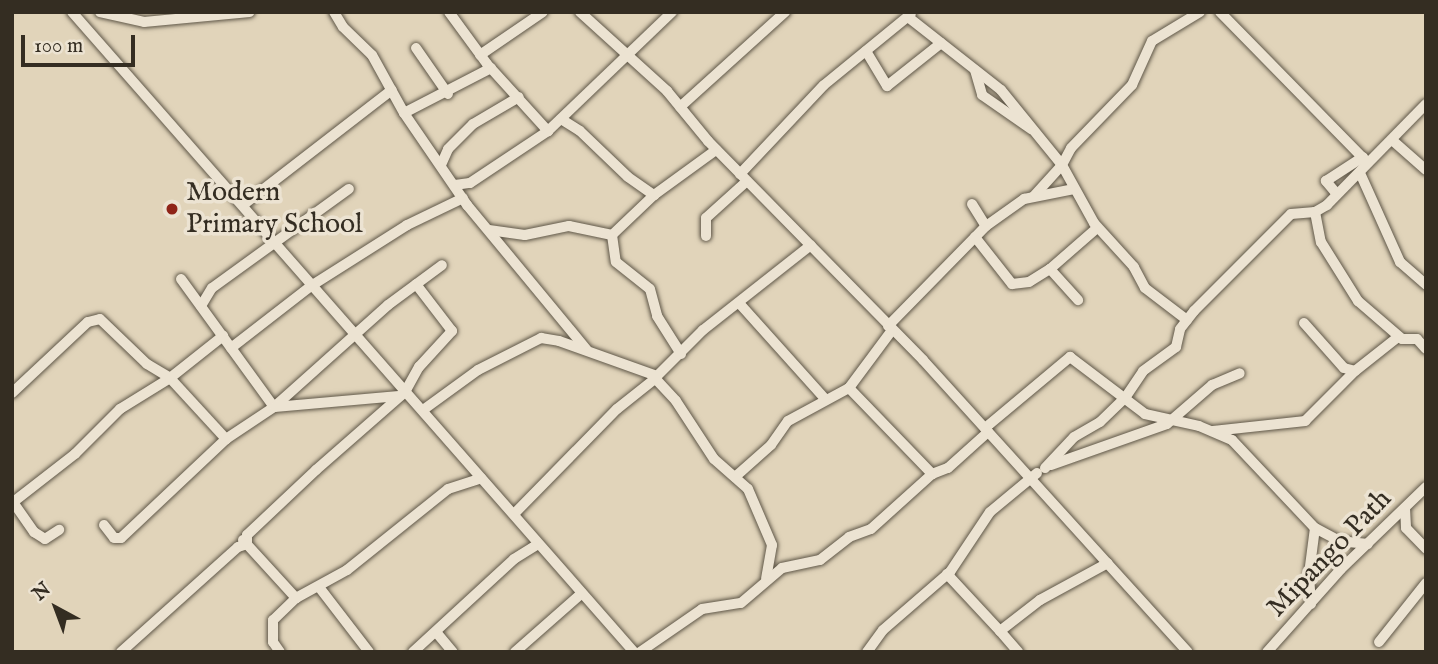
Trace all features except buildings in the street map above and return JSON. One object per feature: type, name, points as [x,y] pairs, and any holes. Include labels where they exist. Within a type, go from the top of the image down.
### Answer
[{"type":"street","points":[[72,12],[243,205],[403,394],[423,410],[634,652]]},
{"type":"street","points":[[100,12],[144,22],[250,12]]},
{"type":"street","points":[[334,12],[343,27],[372,55],[404,113],[463,198],[587,350]]},
{"type":"street","points":[[449,12],[480,55],[548,131]]},
{"type":"street","points":[[480,55],[543,12]]},
{"type":"street","points":[[580,12],[680,107],[716,150],[1032,476],[1188,652]]},
{"type":"street","points":[[454,184],[470,183],[548,131],[672,12]]},
{"type":"street","points":[[680,107],[785,12]]},
{"type":"street","points":[[735,477],[771,445],[788,421],[849,388],[890,328],[975,237],[986,226],[1034,196],[1062,166],[1071,148],[1132,85],[1152,41],[1200,12]]},
{"type":"street","points":[[1218,13],[1366,160]]},
{"type":"street","points":[[706,236],[706,218],[824,85],[905,15],[987,77],[1062,166],[1097,228],[1134,267],[1145,288],[1187,320]]},
{"type":"street","points":[[866,51],[887,86],[940,43]]},
{"type":"street","points":[[415,48],[448,93]]},
{"type":"street","points":[[404,113],[448,93],[491,68]]},
{"type":"street","points":[[975,70],[976,88],[1007,116],[1034,131]]},
{"type":"street","points":[[976,88],[987,77]]},
{"type":"street","points":[[243,205],[392,90]]},
{"type":"street","points":[[441,165],[448,149],[473,124],[519,97]]},
{"type":"street","points":[[1336,193],[1326,181],[1366,160],[1392,140],[1426,104]]},
{"type":"street","points":[[561,119],[580,131],[628,177],[654,195]]},
{"type":"street","points":[[1392,140],[1426,170]]},
{"type":"street","points":[[612,235],[654,195],[716,150]]},
{"type":"street","points":[[1045,468],[1074,437],[1100,422],[1125,398],[1143,370],[1176,347],[1187,320],[1291,214],[1315,212],[1360,173],[1366,160]]},
{"type":"street","points":[[1360,173],[1400,262],[1426,285]]},
{"type":"street","points":[[201,306],[212,288],[276,245],[349,188]]},
{"type":"street","points":[[1034,196],[1074,189]]},
{"type":"street","points":[[231,348],[311,286],[407,225],[463,198]]},
{"type":"street","points":[[972,204],[986,226]]},
{"type":"street","points":[[1315,212],[1321,243],[1358,301],[1398,337],[1417,340],[1426,349]]},
{"type":"street","points":[[489,230],[525,235],[569,226],[612,235]]},
{"type":"street","points":[[975,237],[1012,284],[1029,282],[1050,269],[1097,228]]},
{"type":"street","points":[[612,235],[616,262],[650,289],[657,316],[681,354]]},
{"type":"street","points":[[514,514],[617,409],[654,377],[668,370],[681,354],[739,303],[811,245]]},
{"type":"street","points":[[104,525],[114,538],[121,538],[226,439],[274,407],[416,284],[442,265]]},
{"type":"street","points":[[1050,269],[1078,300]]},
{"type":"street","points":[[181,279],[274,407]]},
{"type":"street","points":[[121,652],[245,542],[247,535],[403,394],[419,367],[452,331],[416,284]]},
{"type":"street","points":[[739,303],[825,399]]},
{"type":"street","points":[[12,393],[94,318],[170,379],[226,439]]},
{"type":"street","points":[[1304,323],[1344,368],[1355,370]]},
{"type":"street","points":[[59,530],[45,539],[34,532],[13,502],[75,454],[120,409],[170,379],[223,336]]},
{"type":"street","points":[[1211,431],[1305,421],[1355,370],[1398,337]]},
{"type":"street","points":[[423,410],[478,370],[534,340],[550,338],[654,377],[676,401],[703,446],[748,489],[772,545],[766,578]]},
{"type":"street","points":[[640,652],[702,609],[738,604],[766,578],[785,567],[820,560],[849,537],[871,529],[932,474],[948,468],[1070,357],[1145,414],[1211,431],[1232,440],[1315,528],[1339,541],[1368,544]]},
{"type":"street","points":[[867,652],[883,630],[947,574],[990,512],[1032,476],[1045,468],[1170,422],[1212,385],[1240,373]]},
{"type":"street","points":[[849,388],[932,474]]},
{"type":"street","points":[[274,407],[403,394]]},
{"type":"street","points":[[280,652],[273,642],[273,620],[296,598],[318,587],[396,534],[448,489],[481,478]]},
{"type":"street","name":"Mipango Path","points":[[1267,652],[1368,544],[1426,487]]},
{"type":"street","points":[[1405,508],[1406,528],[1426,549]]},
{"type":"street","points":[[1311,604],[1309,574],[1315,528]]},
{"type":"street","points":[[245,542],[296,598]]},
{"type":"street","points":[[413,652],[514,559],[538,544]]},
{"type":"street","points":[[1000,631],[1040,600],[1108,563]]},
{"type":"street","points":[[947,574],[1018,652]]},
{"type":"street","points":[[1379,642],[1426,583]]},
{"type":"street","points":[[318,587],[369,652]]},
{"type":"street","points":[[515,652],[582,593]]},
{"type":"street","points":[[436,632],[453,652]]},
{"type":"street","points":[[1277,642],[1286,652]]},
{"type":"place","name":"Modern Primary School","points":[[172,209]]}]
